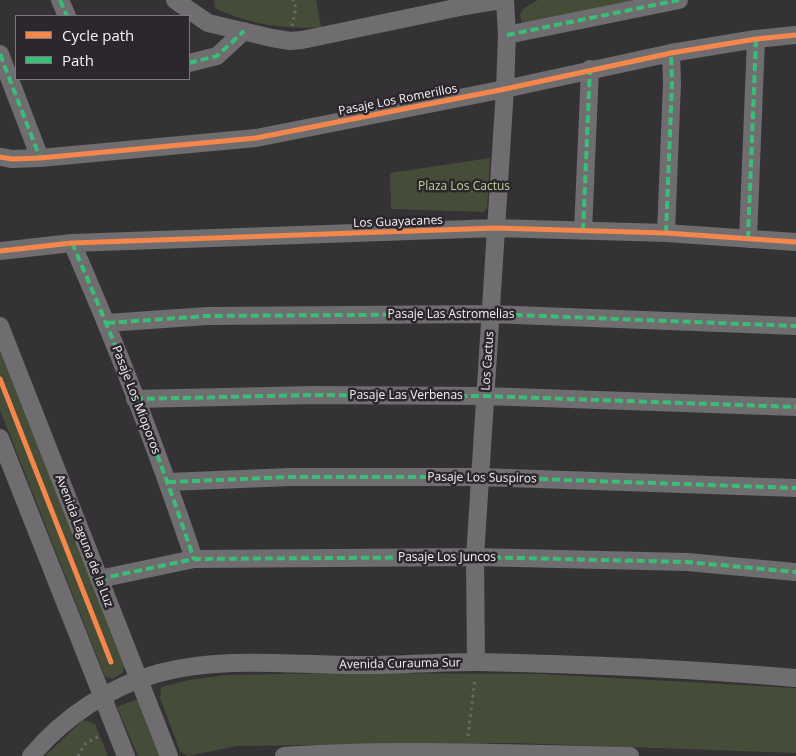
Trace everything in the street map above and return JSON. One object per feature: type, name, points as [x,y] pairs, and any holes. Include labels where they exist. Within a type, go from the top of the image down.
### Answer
[{"type":"street","points":[[60,0],[67,15]]},
{"type":"street","points":[[175,0],[208,23],[290,41],[501,0]]},
{"type":"street","name":"Los Cactus","points":[[476,662],[475,557],[505,89],[507,36],[505,0]]},
{"type":"street","points":[[507,36],[679,0]]},
{"type":"street","points":[[190,63],[217,56],[244,31]]},
{"type":"street","name":"Pasaje Los Romerillos","points":[[0,157],[12,159],[40,158],[256,138],[505,89],[590,69],[671,53],[756,39],[796,35]]},
{"type":"street","points":[[748,239],[756,39]]},
{"type":"street","points":[[666,234],[672,83],[671,53]]},
{"type":"street","points":[[0,54],[12,77],[40,158]]},
{"type":"street","points":[[583,231],[590,69]]},
{"type":"street","name":"Los Guayacanes","points":[[0,250],[72,242],[496,228],[666,234],[796,242]]},
{"type":"street","name":"Pasaje Los Mioporos","points":[[72,242],[107,323],[168,482],[194,559]]},
{"type":"street","name":"Pasaje Las Astromelias","points":[[107,323],[208,316],[491,314],[796,326]]},
{"type":"street","name":"Avenida Laguna de la Luz","points":[[0,326],[169,756]]},
{"type":"street","name":"Pasaje Las Verbenas","points":[[135,399],[312,395],[485,396],[796,407]]},
{"type":"street","points":[[0,438],[126,756]]},
{"type":"street","name":"Pasaje Los Suspiros","points":[[168,482],[290,477],[480,478],[796,488]]},
{"type":"street","name":"Pasaje Los Juncos","points":[[99,579],[194,559],[475,557],[687,562],[796,572]]},
{"type":"street","name":"Avenida Curauma Sur","points":[[31,756],[48,736],[102,696],[138,680],[180,668],[235,664],[365,665],[476,662],[608,667],[796,678]]},
{"type":"street","points":[[284,756],[322,754],[630,756]]},
{"type":"path","points":[[290,41],[296,8],[293,0]]},
{"type":"path","points":[[466,755],[476,662]]},
{"type":"path","points":[[78,756],[85,744],[115,728]]},
{"type":"green space","points":[[214,0],[316,0],[321,27],[294,28],[253,22],[215,8]]},
{"type":"green space","points":[[538,0],[636,0],[522,25],[520,14],[524,8]]},
{"type":"green space","name":"Plaza Los Cactus","points":[[490,158],[487,208],[483,212],[391,209],[390,173]]},
{"type":"green space","points":[[0,350],[124,666],[123,673],[112,679],[105,677],[0,410]]},
{"type":"green space","points":[[334,673],[541,674],[796,688],[796,753],[514,743],[237,746],[188,756],[180,751],[160,698],[161,687],[189,680],[227,675]]},
{"type":"green space","points":[[138,699],[160,756],[138,756],[117,707]]},
{"type":"green space","points":[[83,720],[95,724],[108,756],[45,756]]},
{"type":"marked path","points":[[60,0],[67,15]]},
{"type":"marked path","points":[[507,35],[679,0]]},
{"type":"marked path","points":[[190,63],[217,56],[244,31]]},
{"type":"marked path","points":[[748,239],[756,39]]},
{"type":"marked path","points":[[666,233],[672,83],[671,53]]},
{"type":"marked path","points":[[0,54],[40,158]]},
{"type":"marked path","points":[[583,231],[590,69]]},
{"type":"marked path","points":[[72,243],[136,400],[194,559]]},
{"type":"marked path","points":[[107,323],[207,316],[491,314],[796,326]]},
{"type":"marked path","points":[[135,399],[313,395],[485,396],[796,407]]},
{"type":"marked path","points":[[168,482],[290,477],[480,477],[796,488]]},
{"type":"marked path","points":[[99,579],[194,559],[475,557],[687,562],[796,572]]},
{"type":"cycle path","points":[[0,157],[12,159],[40,158],[256,138],[505,89],[671,53],[756,39],[796,35]]},
{"type":"cycle path","points":[[0,251],[72,243],[496,228],[666,233],[796,242]]},
{"type":"cycle path","points":[[0,379],[111,662]]}]
